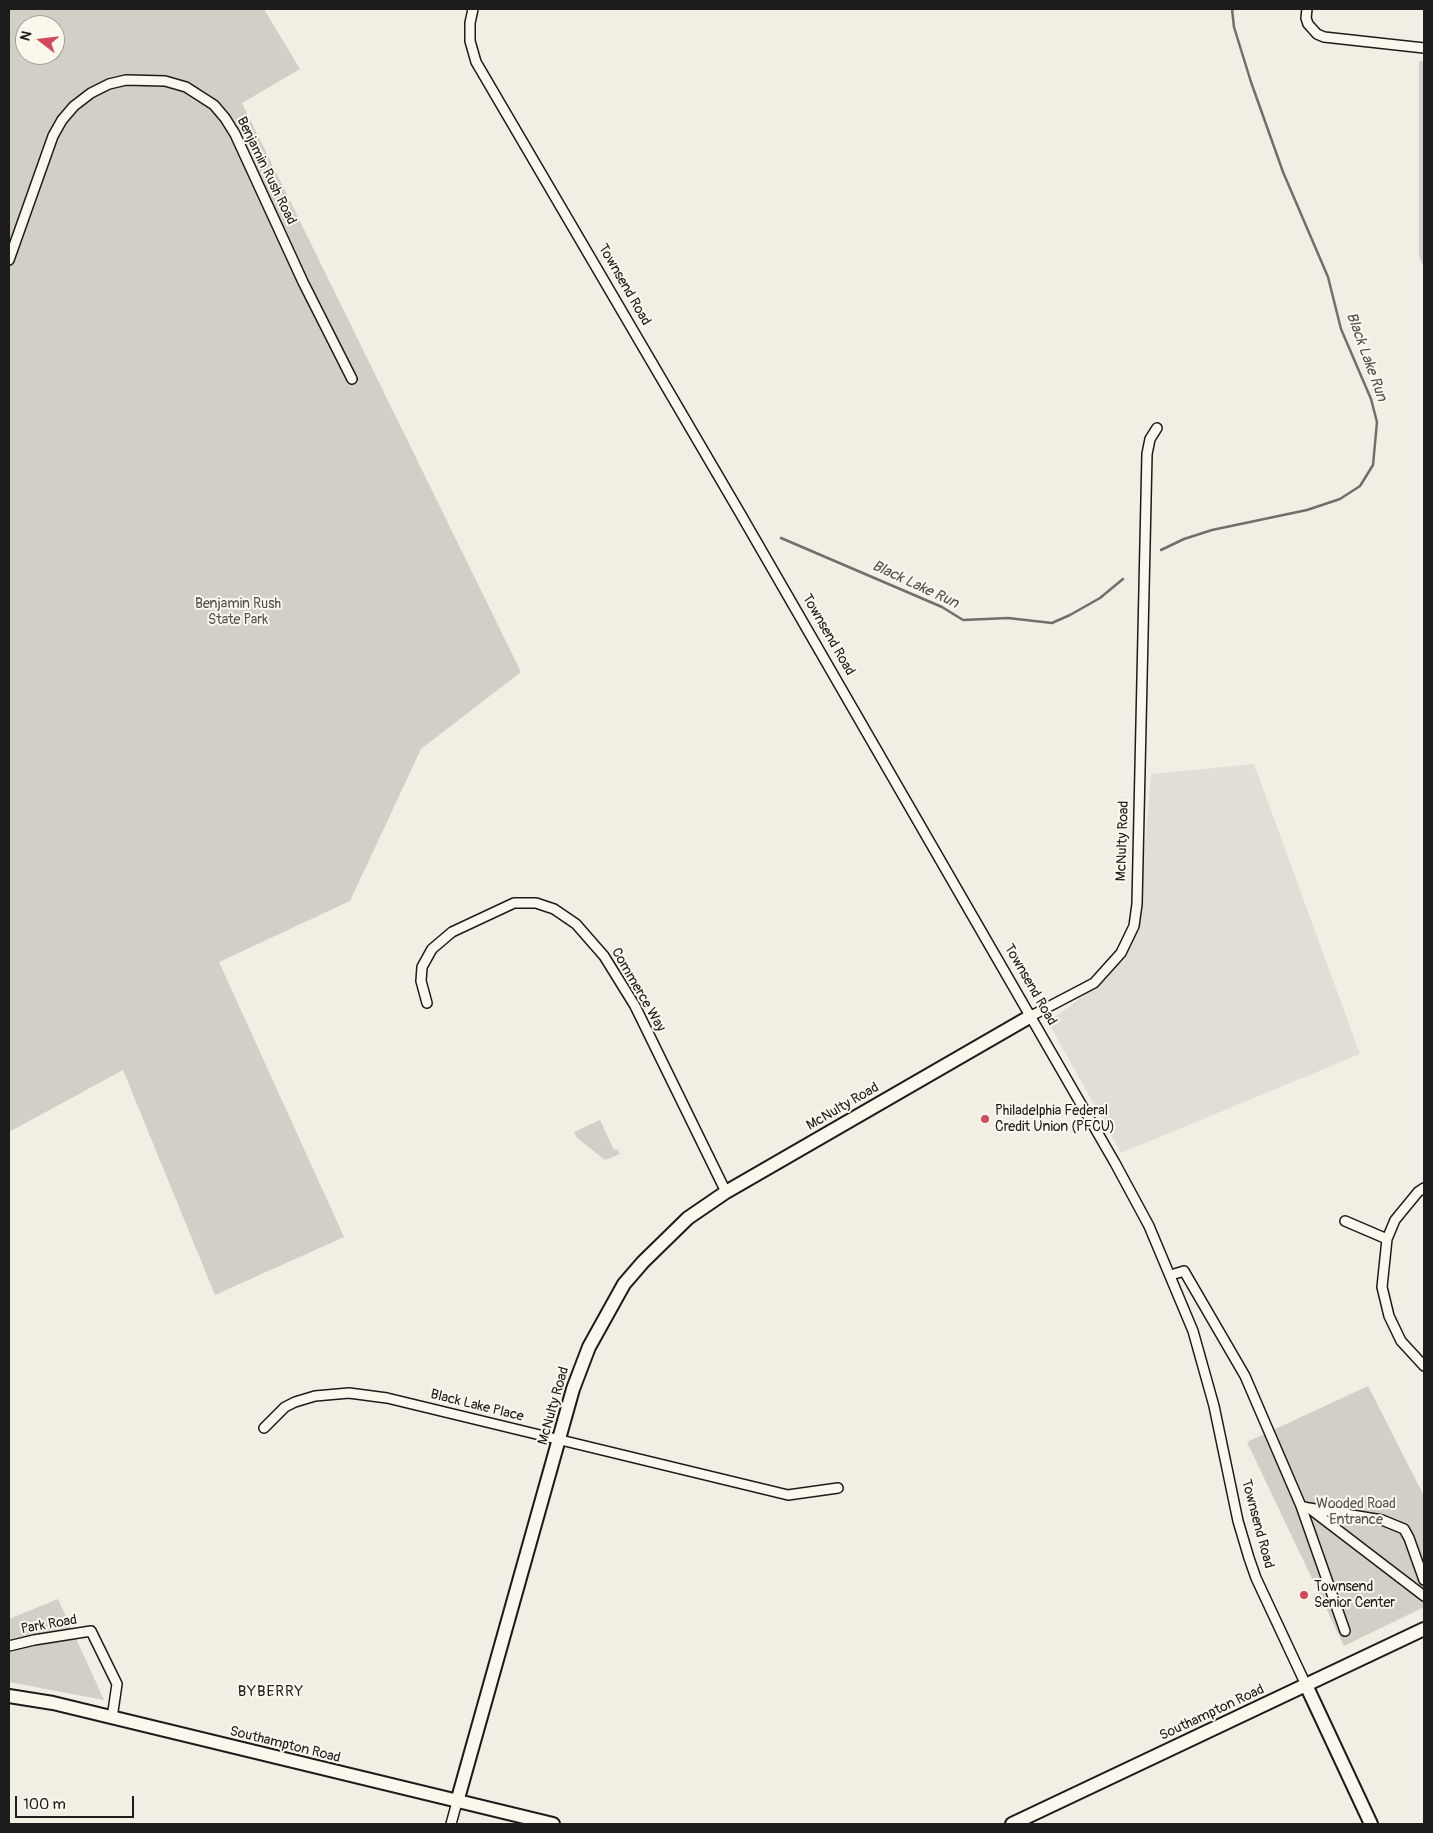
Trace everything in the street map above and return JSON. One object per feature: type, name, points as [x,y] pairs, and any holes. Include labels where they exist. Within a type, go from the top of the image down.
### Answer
[{"type":"street","name":"Townsend Road","points":[[474,9],[470,23],[470,40],[476,62],[740,513],[1115,1163],[1149,1226],[1192,1331],[1214,1406],[1238,1521],[1256,1578],[1371,1824]]},
{"type":"street","points":[[1307,9],[1306,18],[1308,24],[1317,34],[1324,37],[1424,48]]},
{"type":"street","name":"Benjamin Rush Road","points":[[9,260],[53,136],[62,120],[74,106],[91,93],[109,84],[126,80],[165,81],[186,87],[214,105],[235,134],[303,282],[352,379]]},
{"type":"street","name":"McNulty Road","points":[[451,1824],[560,1440],[572,1390],[589,1347],[624,1284],[643,1262],[688,1218],[726,1192],[1030,1016],[1094,982],[1121,953],[1134,926],[1137,904],[1147,454],[1150,439],[1156,428]]},
{"type":"street","name":"Commerce Way","points":[[427,1003],[421,981],[422,967],[432,949],[452,932],[514,903],[536,903],[554,909],[576,924],[604,956],[635,1006],[726,1192]]},
{"type":"street","points":[[1424,1188],[1418,1192],[1395,1220],[1387,1239],[1382,1287],[1389,1316],[1401,1341],[1424,1366]]},
{"type":"street","points":[[1346,1221],[1387,1239]]},
{"type":"street","points":[[1170,1275],[1184,1270],[1245,1376],[1305,1507],[1346,1631]]},
{"type":"street","name":"Black Lake Place","points":[[264,1428],[285,1407],[296,1402],[315,1396],[349,1394],[387,1398],[788,1495],[838,1488]]},
{"type":"street","points":[[1305,1507],[1382,1520],[1404,1529],[1424,1580]]},
{"type":"street","points":[[1305,1507],[1424,1596]]},
{"type":"street","name":"Southampton Road","points":[[1012,1824],[1424,1629]]},
{"type":"street","name":"Park Road","points":[[9,1646],[34,1640],[91,1632],[117,1684],[112,1718]]},
{"type":"street","name":"Southampton Road","points":[[9,1696],[38,1700],[553,1824]]},
{"type":"shaded area","points":[[1254,764],[1360,1054],[1121,1153],[1048,1022],[1098,985],[1124,960],[1132,943],[1140,907],[1151,774]]},
{"type":"green space","name":"Benjamin Rush State Park","points":[[9,9],[264,9],[300,69],[242,103],[521,672],[421,749],[350,901],[219,962],[344,1237],[215,1295],[123,1070],[9,1132]]},
{"type":"green space","points":[[1419,61],[1424,61],[1424,267],[1419,256]]},
{"type":"green space","points":[[600,1120],[614,1150],[617,1149],[620,1154],[605,1160],[577,1138],[574,1132]]},
{"type":"green space","name":"Wooded Road Entrance","points":[[1368,1386],[1424,1496],[1424,1607],[1344,1646],[1247,1442]]},
{"type":"green space","points":[[58,1599],[104,1700],[9,1682],[9,1619]]},
{"type":"waterway","name":"Black Lake Run","points":[[1161,550],[1184,539],[1212,530],[1307,510],[1340,499],[1360,486],[1373,465],[1377,422],[1371,399],[1341,329],[1328,277],[1283,172],[1251,82],[1234,27],[1232,9]]},
{"type":"waterway","name":"Black Lake Run","points":[[781,538],[942,607],[963,620],[1008,618],[1052,623],[1100,598],[1123,579]]},
{"type":"place","name":"Philadelphia Federal Credit Union (PFCU)","points":[[985,1119]]},
{"type":"place","name":"Townsend Senior Center","points":[[1304,1595]]},
{"type":"district","name":"BYBERRY","points":[[271,1692]]}]
